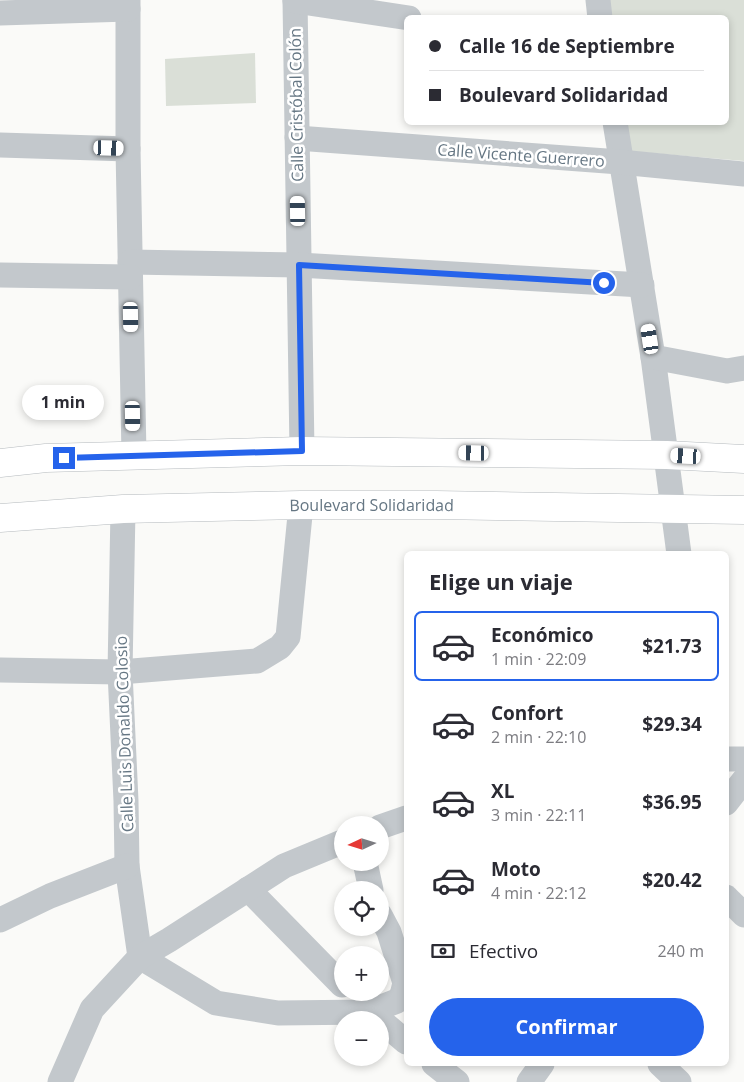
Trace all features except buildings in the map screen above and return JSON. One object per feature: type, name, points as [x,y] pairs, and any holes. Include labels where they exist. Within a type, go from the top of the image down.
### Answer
[{"type":"main road","points":[[0,463],[46,458],[302,451],[667,456],[744,459]]},
{"type":"main road","name":"Boulevard Solidaridad","points":[[0,518],[123,509],[301,505],[436,505],[744,510]]},
{"type":"street","points":[[295,0],[404,17]]},
{"type":"street","name":"Calle Cristóbal Colón","points":[[295,0],[302,451]]},
{"type":"street","points":[[598,0],[600,15]]},
{"type":"street","points":[[0,14],[128,5],[128,149],[134,455]]},
{"type":"street","points":[[614,125],[653,357],[679,551]]},
{"type":"street","name":"Calle Vicente Guerrero","points":[[297,138],[620,162],[744,174]]},
{"type":"street","points":[[0,145],[128,149]]},
{"type":"street","points":[[0,275],[299,265],[642,285]]},
{"type":"street","points":[[653,357],[727,371],[744,368]]},
{"type":"street","points":[[0,670],[120,672],[257,661],[280,648],[288,637],[301,505]]},
{"type":"street","name":"Calle Luis Donaldo Colosio","points":[[123,509],[120,672],[127,866],[140,957]]},
{"type":"street","points":[[729,759],[744,759]]},
{"type":"street","points":[[729,799],[744,780]]},
{"type":"street","points":[[389,825],[404,819]]},
{"type":"street","points":[[60,1082],[92,1009],[140,957],[170,940],[284,866],[334,845]]},
{"type":"street","points":[[0,920],[50,896],[127,866]]},
{"type":"street","points":[[248,889],[334,977]]},
{"type":"street","points":[[729,900],[744,914]]},
{"type":"street","points":[[389,930],[404,981]]},
{"type":"street","points":[[140,957],[216,1003],[278,1014],[334,1016]]},
{"type":"street","points":[[384,1011],[397,1002],[404,988]]},
{"type":"street","points":[[359,1001],[370,1011]]},
{"type":"street","points":[[389,1028],[404,1040]]},
{"type":"street","points":[[437,1066],[457,1082]]},
{"type":"street","points":[[529,1082],[541,1066]]},
{"type":"street","points":[[662,1066],[679,1082]]},
{"type":"shaded area","points":[[609,0],[744,0],[744,161],[628,151],[624,125],[729,125],[729,15],[611,15]]},
{"type":"shaded area","points":[[255,53],[256,103],[166,106],[165,59]]},
{"type":"route","points":[[64,458],[302,451],[299,265],[604,283]]}]
